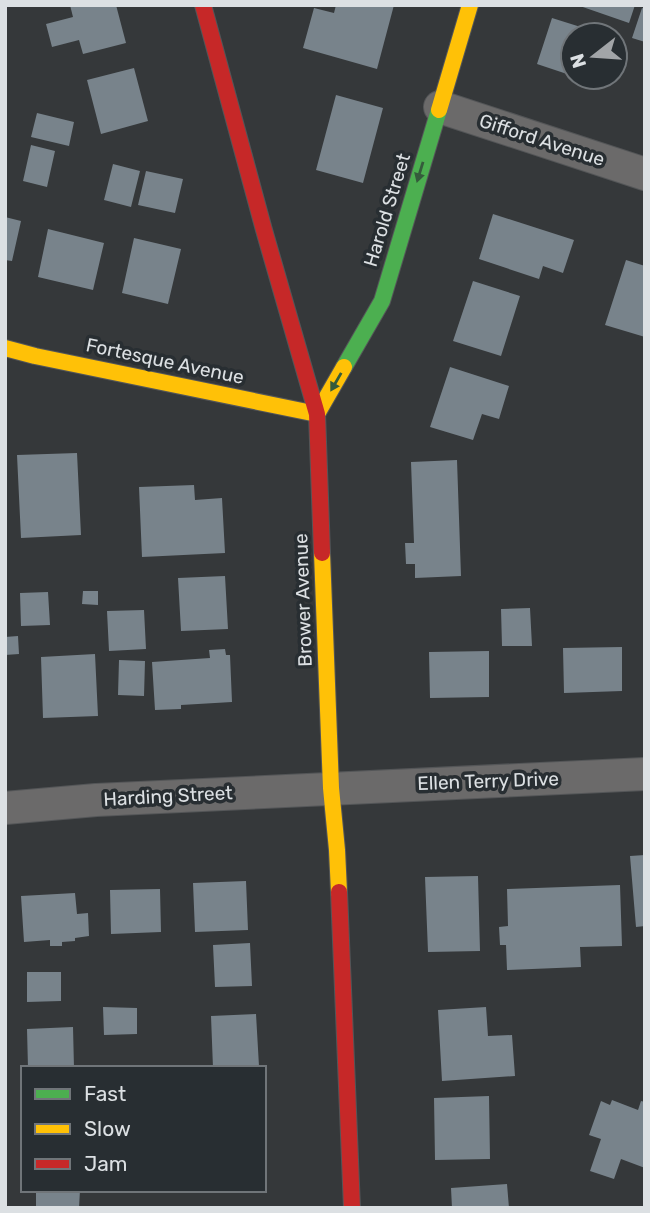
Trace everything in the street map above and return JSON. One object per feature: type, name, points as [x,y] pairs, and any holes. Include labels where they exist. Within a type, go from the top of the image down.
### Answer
[{"type":"main road","name":"Brower Avenue","points":[[202,5],[317,414],[331,788],[338,863],[352,1208]]},
{"type":"main road","name":"Harold Street","points":[[317,414],[382,301],[470,5]]},
{"type":"main road","name":"Fortesque Avenue","points":[[5,348],[317,414]]},
{"type":"street","name":"Gifford Avenue","points":[[440,107],[645,174]]},
{"type":"street","name":"Ellen Terry Drive","points":[[331,788],[645,774]]},
{"type":"street","name":"Harding Street","points":[[5,808],[96,800],[331,788]]},
{"type":"building","points":[[70,5],[116,5],[126,43],[83,54],[79,40],[52,47],[46,24],[73,17]]},
{"type":"building","points":[[336,5],[394,5],[377,69],[303,48],[314,8],[334,13]]},
{"type":"building","points":[[577,5],[635,5],[629,23]]},
{"type":"building","points":[[642,8],[645,9],[645,42],[632,38]]},
{"type":"building","points":[[552,18],[562,21],[559,21],[559,71],[537,64]]},
{"type":"building","points":[[134,68],[148,121],[101,134],[87,80]]},
{"type":"building","points":[[336,95],[383,108],[363,183],[316,170]]},
{"type":"building","points":[[37,113],[74,122],[69,146],[31,137]]},
{"type":"building","points":[[31,145],[55,151],[47,187],[23,181]]},
{"type":"building","points":[[113,164],[140,171],[131,207],[104,200]]},
{"type":"building","points":[[146,171],[183,179],[175,213],[138,205]]},
{"type":"building","points":[[493,214],[574,240],[563,273],[543,266],[539,279],[479,259]]},
{"type":"building","points":[[5,217],[21,221],[12,261],[5,260]]},
{"type":"building","points":[[48,229],[104,243],[93,290],[38,277]]},
{"type":"building","points":[[134,238],[181,249],[168,304],[122,293]]},
{"type":"building","points":[[626,260],[645,266],[645,337],[605,325]]},
{"type":"building","points":[[473,281],[520,296],[501,356],[453,341]]},
{"type":"building","points":[[450,367],[509,386],[499,419],[482,414],[473,440],[430,427]]},
{"type":"building","points":[[77,453],[81,535],[21,538],[17,455]]},
{"type":"building","points":[[457,460],[461,576],[415,578],[415,564],[406,564],[405,543],[414,543],[411,462]]},
{"type":"building","points":[[194,485],[195,500],[222,498],[225,553],[142,557],[139,487]]},
{"type":"building","points":[[225,576],[228,629],[181,631],[178,578]]},
{"type":"building","points":[[83,591],[98,591],[98,605],[82,604]]},
{"type":"building","points":[[48,592],[50,625],[21,626],[20,593]]},
{"type":"building","points":[[530,608],[532,646],[502,646],[501,609]]},
{"type":"building","points":[[144,610],[146,649],[109,651],[107,611]]},
{"type":"building","points":[[18,636],[19,654],[5,655],[5,637]]},
{"type":"building","points":[[622,647],[622,691],[564,693],[563,648]]},
{"type":"building","points":[[225,649],[226,655],[230,655],[232,702],[181,705],[181,709],[155,710],[152,662],[210,658],[209,650]]},
{"type":"building","points":[[489,651],[489,697],[430,698],[429,652]]},
{"type":"building","points":[[95,654],[98,716],[43,718],[41,657]]},
{"type":"building","points":[[119,660],[145,661],[144,696],[118,695]]},
{"type":"building","points":[[645,855],[645,926],[636,927],[630,856]]},
{"type":"building","points":[[478,876],[480,951],[428,952],[425,877]]},
{"type":"building","points":[[246,881],[248,930],[195,932],[193,883]]},
{"type":"building","points":[[620,885],[622,946],[580,947],[581,967],[507,970],[506,945],[500,945],[499,927],[508,926],[507,889]]},
{"type":"building","points":[[160,889],[161,932],[111,934],[110,890]]},
{"type":"building","points":[[75,893],[77,914],[88,913],[89,936],[62,942],[62,946],[50,946],[50,940],[24,942],[21,896]]},
{"type":"building","points":[[250,943],[252,986],[215,987],[213,945]]},
{"type":"building","points":[[27,972],[61,972],[61,1001],[27,1002]]},
{"type":"building","points":[[103,1007],[137,1008],[137,1034],[104,1035]]},
{"type":"building","points":[[486,1007],[488,1036],[512,1035],[515,1076],[442,1081],[438,1010]]},
{"type":"building","points":[[256,1014],[259,1066],[213,1066],[211,1016]]},
{"type":"building","points":[[73,1027],[74,1066],[28,1066],[27,1029]]},
{"type":"building","points":[[489,1096],[490,1159],[435,1160],[434,1098]]},
{"type":"building","points":[[612,1100],[638,1110],[641,1101],[645,1102],[645,1168],[621,1159],[614,1179],[590,1171],[601,1139],[589,1135],[601,1101],[610,1105]]},
{"type":"building","points":[[507,1184],[509,1208],[452,1208],[451,1188]]},
{"type":"building","points":[[36,1192],[80,1192],[79,1208],[36,1208]]},
{"type":"traffic: fast","points":[[344,367],[382,301],[439,110]]},
{"type":"traffic: slow","points":[[439,110],[470,5]]},
{"type":"traffic: slow","points":[[5,348],[317,414],[344,367]]},
{"type":"traffic: slow","points":[[322,553],[331,788],[339,892]]},
{"type":"traffic: jam","points":[[203,5],[317,414],[322,553]]},
{"type":"traffic: jam","points":[[339,892],[352,1208]]}]
